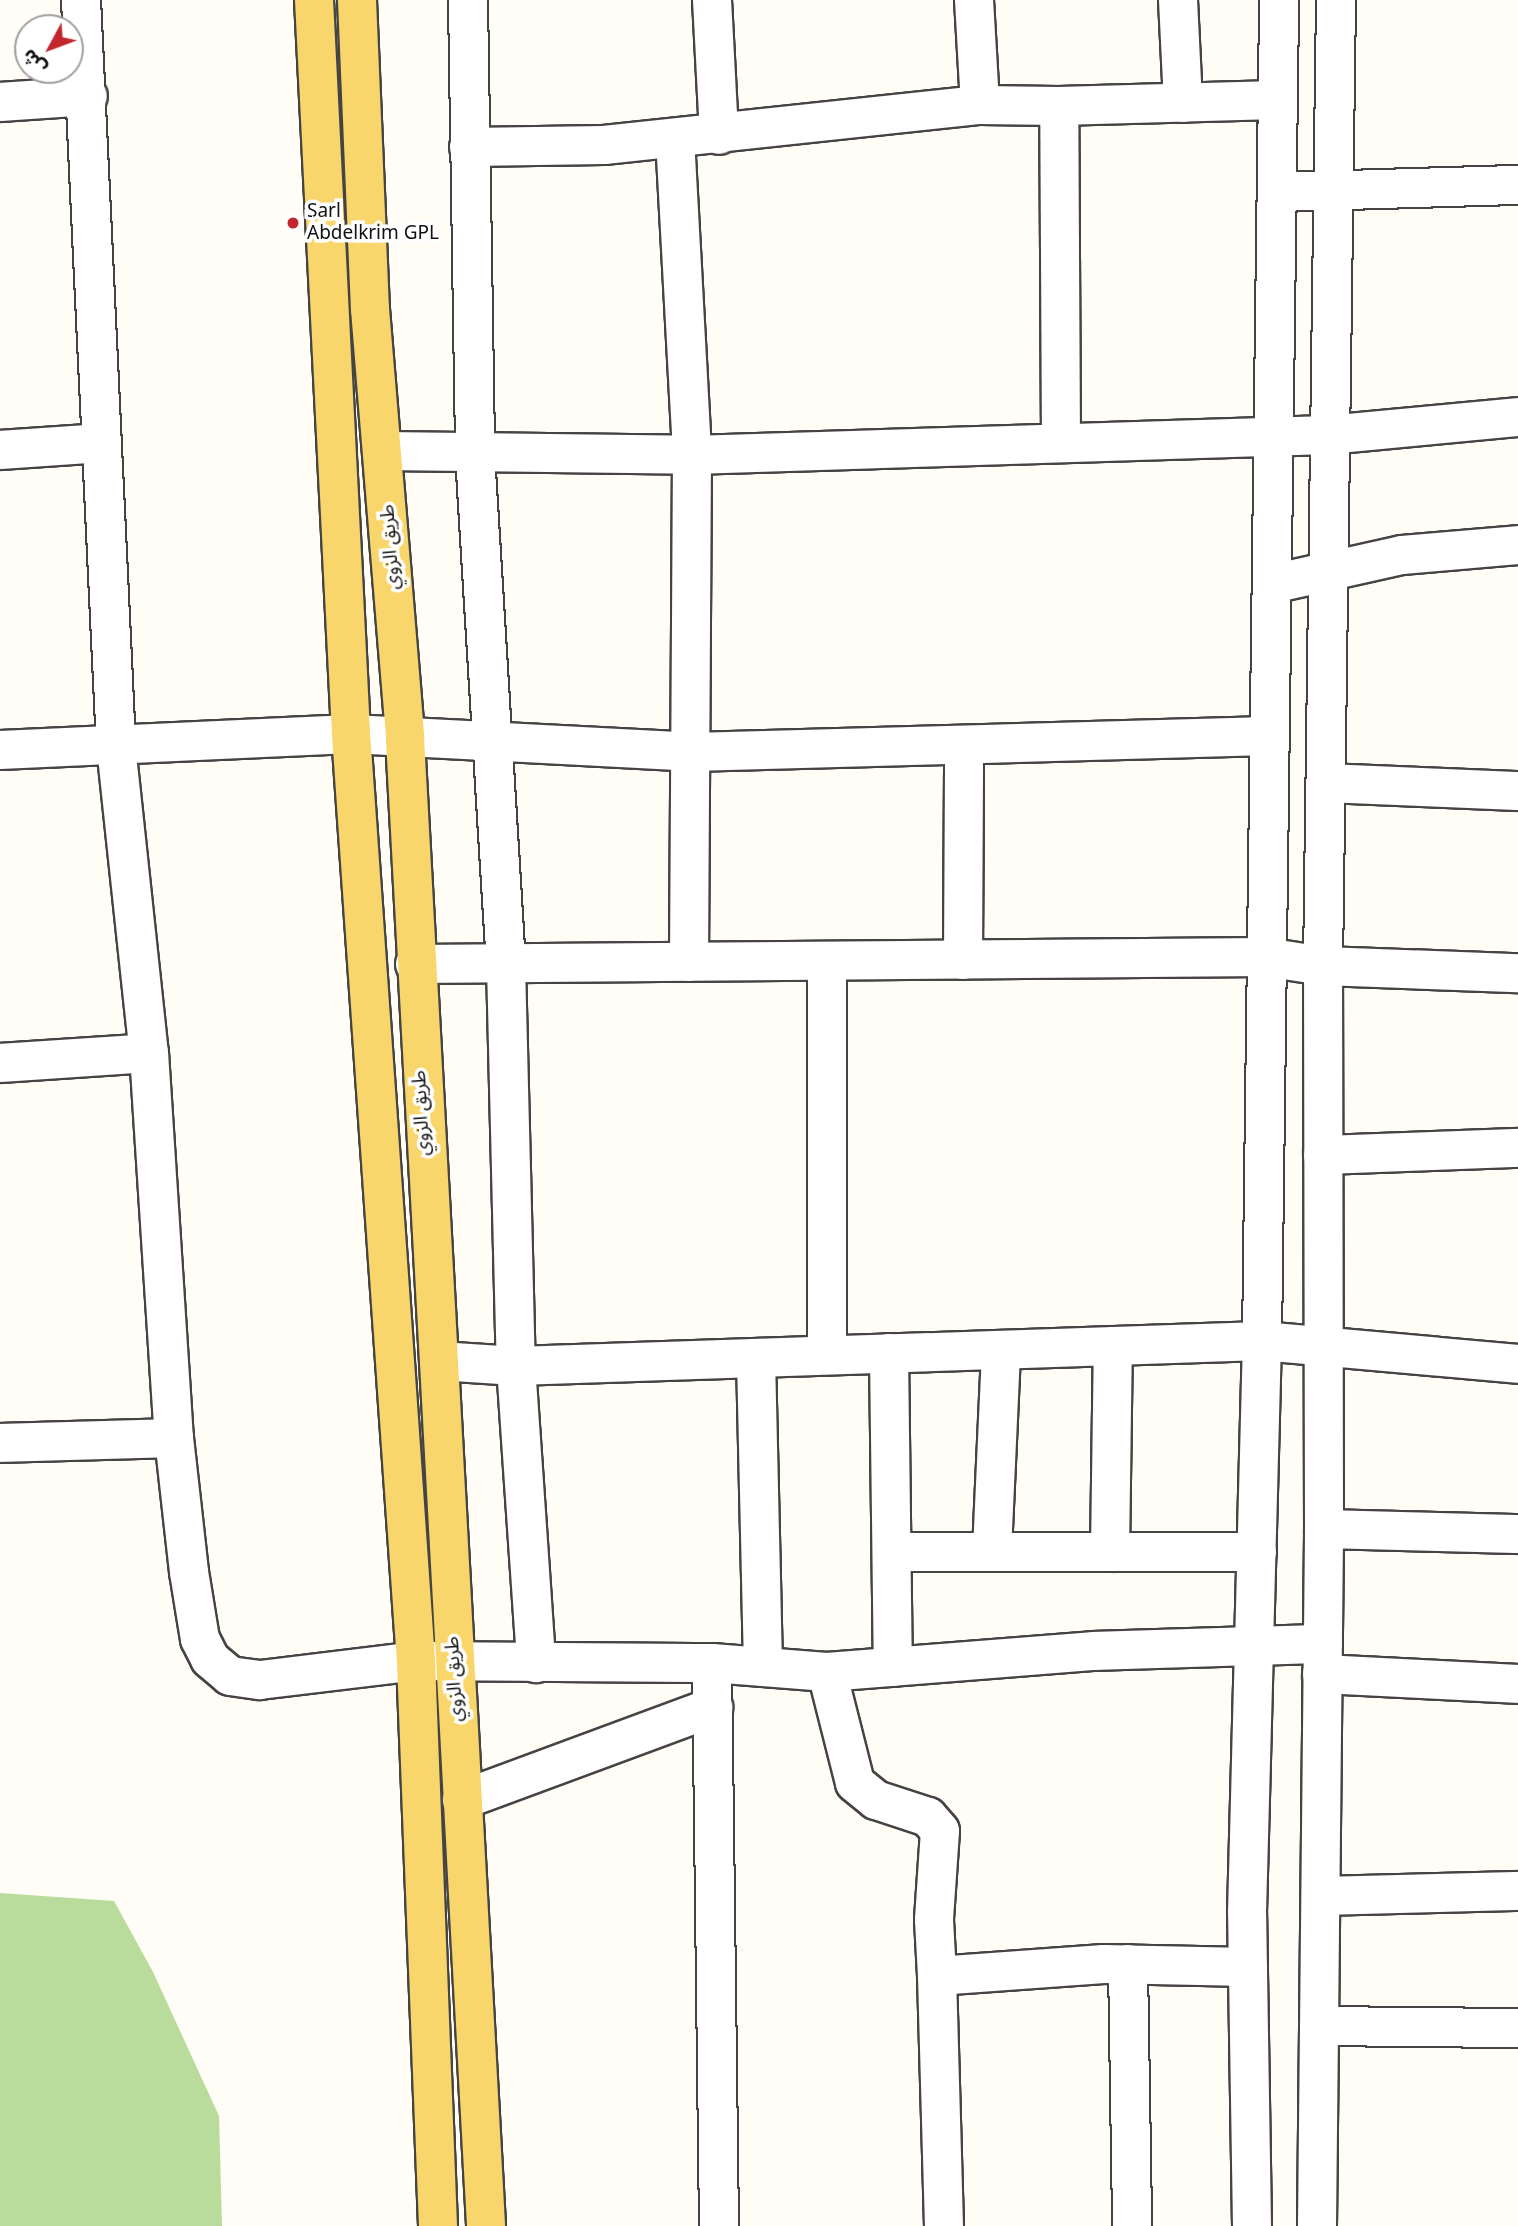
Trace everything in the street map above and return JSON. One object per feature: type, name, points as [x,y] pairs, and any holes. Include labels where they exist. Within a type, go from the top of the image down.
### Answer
[{"type":"main road","name":"طريق الزوي","points":[[314,0],[351,734],[416,1661],[438,2226]]},
{"type":"main road","name":"طريق الزوي","points":[[357,0],[369,309],[384,451],[405,738],[415,964],[486,2226]]},
{"type":"street","points":[[81,0],[88,96],[116,746],[149,1053],[174,1438],[200,1639],[219,1671],[260,1679],[416,1661],[712,1663],[827,1672],[1095,1651],[1254,1648],[1518,1684]]},
{"type":"street","points":[[468,0],[475,455],[506,965],[516,1366],[536,1663]]},
{"type":"street","points":[[712,0],[719,135]]},
{"type":"street","points":[[974,0],[980,105]]},
{"type":"street","points":[[1178,0],[1183,103]]},
{"type":"street","points":[[1252,2226],[1248,1968],[1262,1341],[1268,736],[1276,436],[1279,192],[1276,100],[1279,0]]},
{"type":"street","points":[[1317,2226],[1324,1529],[1323,966],[1329,572],[1328,435],[1336,190],[1336,0]]},
{"type":"street","points":[[0,102],[88,96]]},
{"type":"street","points":[[469,147],[604,145],[719,135],[980,105],[1059,106],[1276,100]]},
{"type":"street","points":[[1059,106],[1061,443]]},
{"type":"street","points":[[676,138],[692,455],[689,962]]},
{"type":"street","points":[[1279,192],[1518,185]]},
{"type":"street","points":[[384,451],[475,455],[692,455],[1328,435],[1518,417]]},
{"type":"street","points":[[0,450],[102,443]]},
{"type":"street","points":[[1272,584],[1402,555],[1518,545]]},
{"type":"street","points":[[0,750],[351,734],[692,752],[1268,736]]},
{"type":"street","points":[[963,960],[964,746]]},
{"type":"street","points":[[1327,783],[1518,791]]},
{"type":"street","points":[[415,964],[1265,957],[1323,966],[1518,973]]},
{"type":"street","points":[[827,962],[827,1355]]},
{"type":"street","points":[[0,1063],[149,1053]]},
{"type":"street","points":[[1323,1155],[1518,1148]]},
{"type":"street","points":[[439,1361],[516,1366],[1262,1341],[1518,1364]]},
{"type":"street","points":[[1110,1552],[1114,1346]]},
{"type":"street","points":[[992,1551],[1002,1350]]},
{"type":"street","points":[[890,1353],[893,1667]]},
{"type":"street","points":[[756,1358],[762,1667]]},
{"type":"street","points":[[0,1443],[174,1438]]},
{"type":"street","points":[[1324,1529],[1518,1534]]},
{"type":"street","points":[[892,1552],[1257,1552]]},
{"type":"street","points":[[712,1663],[719,2226]]},
{"type":"street","points":[[827,1672],[855,1783],[876,1800],[928,1817],[940,1831],[934,1920],[944,2226]]},
{"type":"street","points":[[463,1800],[713,1706]]},
{"type":"street","points":[[1321,1896],[1518,1891]]},
{"type":"street","points":[[937,1976],[1034,1966],[1128,1964],[1248,1968]]},
{"type":"street","points":[[1128,1964],[1132,2226]]},
{"type":"street","points":[[1319,2026],[1518,2028]]},
{"type":"green space","points":[[0,1893],[114,1901],[153,1972],[219,2116],[222,2226],[0,2226]]},
{"type":"place","name":"Sarl Abdelkrim GPL","points":[[293,223]]}]
